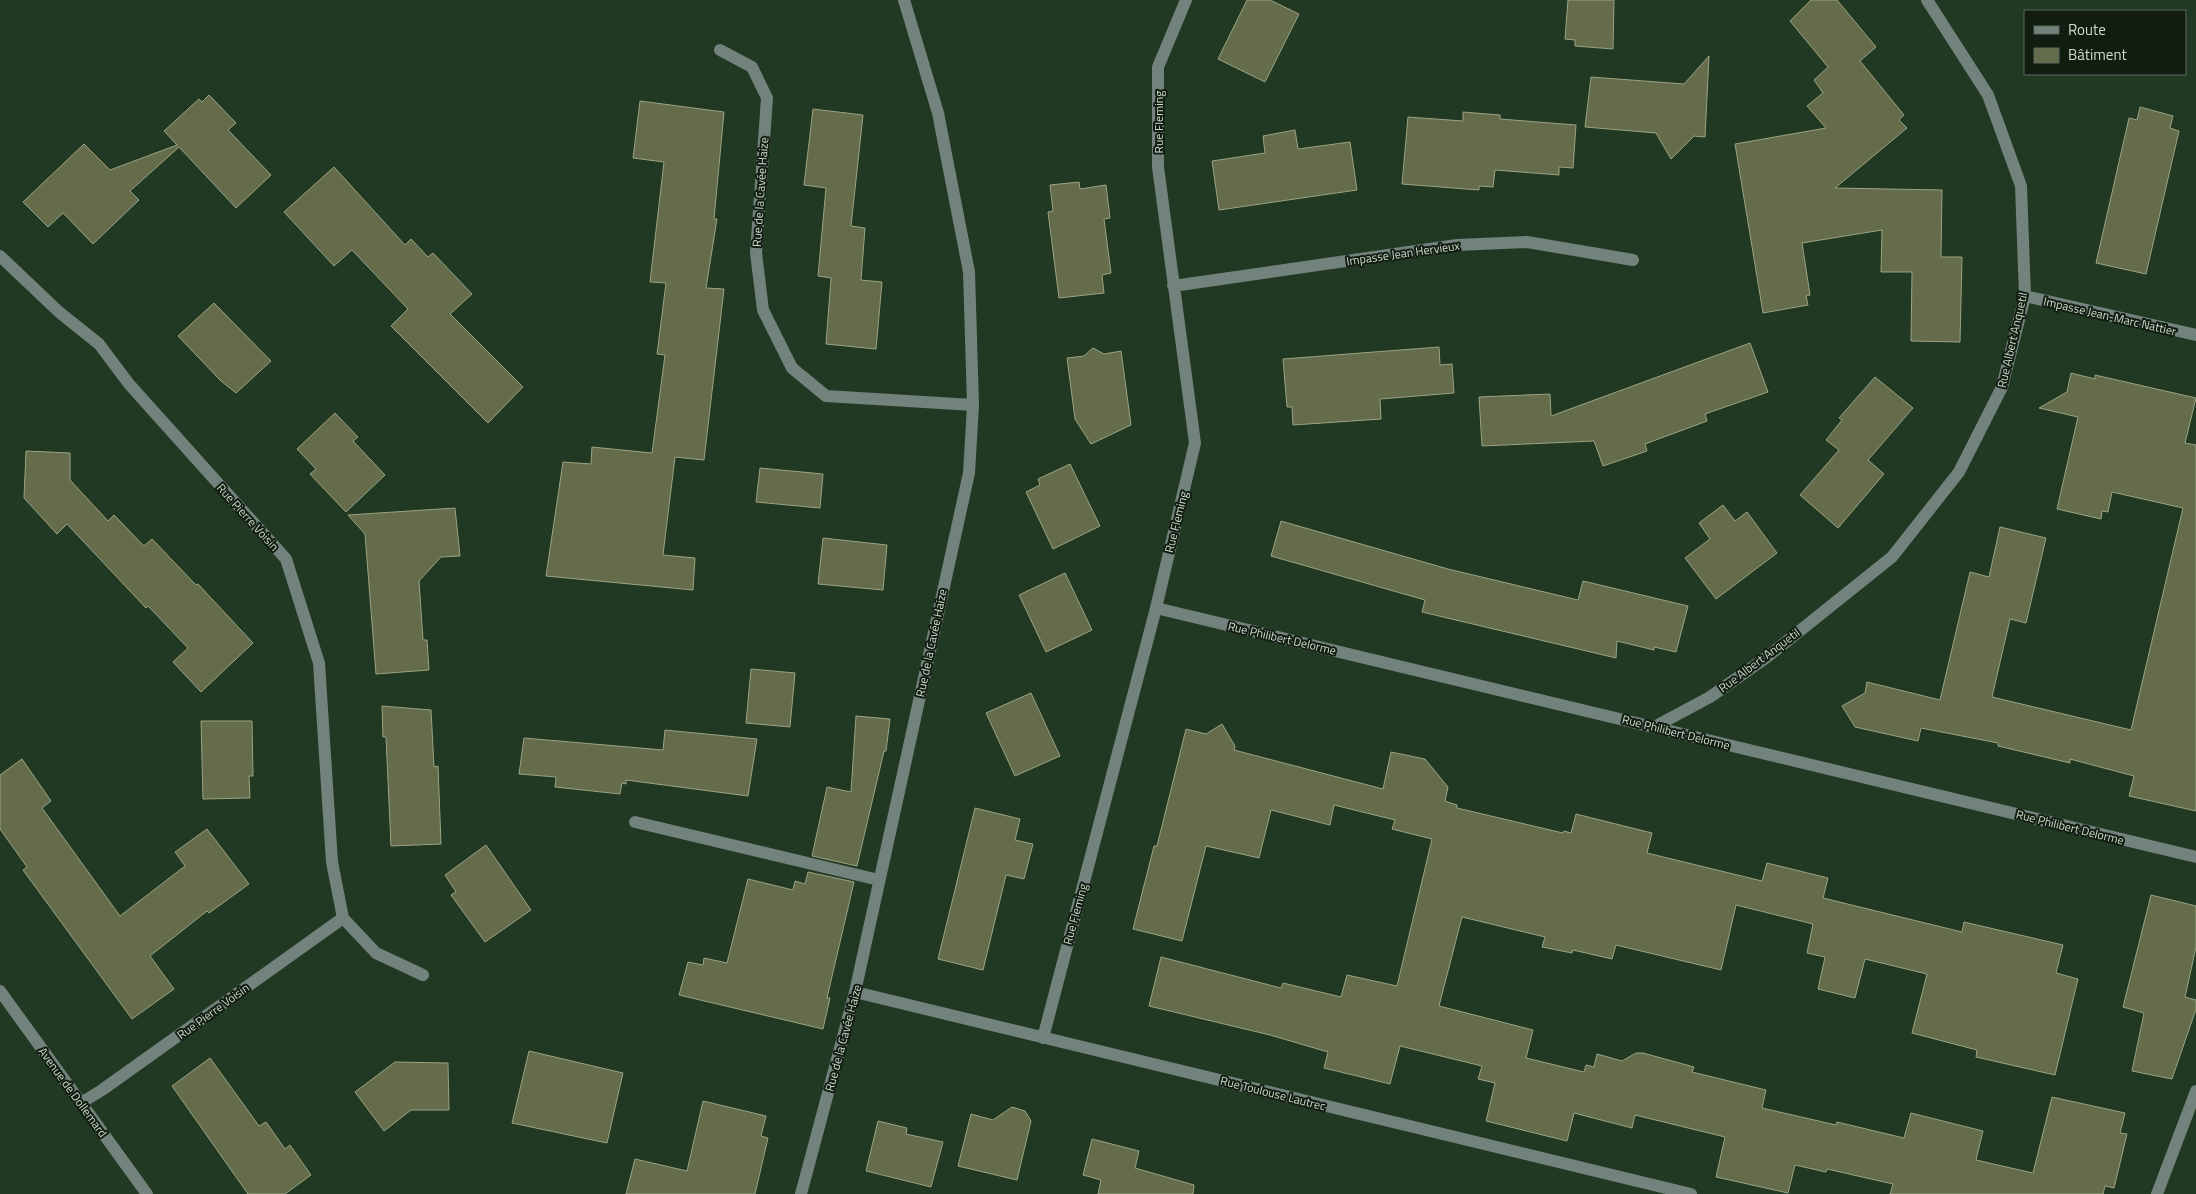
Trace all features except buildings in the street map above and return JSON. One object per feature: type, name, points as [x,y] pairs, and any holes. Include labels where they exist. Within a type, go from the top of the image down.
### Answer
[{"type":"street","name":"Rue de la Cavée Haize","points":[[800,1194],[855,992],[969,473],[972,405],[969,272],[938,113],[904,0]]},
{"type":"street","name":"Rue Fleming","points":[[1043,1038],[1156,608],[1195,443],[1158,167],[1158,68],[1186,0]]},
{"type":"street","name":"Rue Albert Anquetil","points":[[1654,726],[1710,697],[1767,656],[1892,557],[1959,472],[2002,387],[2025,296],[2020,186],[1988,95],[1926,0]]},
{"type":"street","name":"Rue de la Cavée Haize","points":[[720,50],[752,67],[767,98],[756,252],[763,310],[792,368],[826,396],[972,405]]},
{"type":"street","name":"Impasse Jean Hervieux","points":[[1173,286],[1457,245],[1527,242],[1633,260]]},
{"type":"street","name":"Rue Pierre Voisin","points":[[0,256],[60,312],[99,344],[129,384],[286,559],[319,663],[332,862],[343,918],[81,1103]]},
{"type":"street","name":"Impasse Jean-Marc Nattier","points":[[2025,296],[2196,335]]},
{"type":"street","name":"Rue Philibert Delorme","points":[[1156,608],[2196,857]]},
{"type":"street","points":[[635,822],[879,880]]},
{"type":"street","points":[[343,918],[376,953],[423,975]]},
{"type":"street","name":"Avenue de Dollemard","points":[[0,990],[147,1194]]},
{"type":"street","name":"Rue Toulouse Lautrec","points":[[855,992],[1690,1194]]},
{"type":"street","points":[[2157,1194],[2196,1091]]}]
